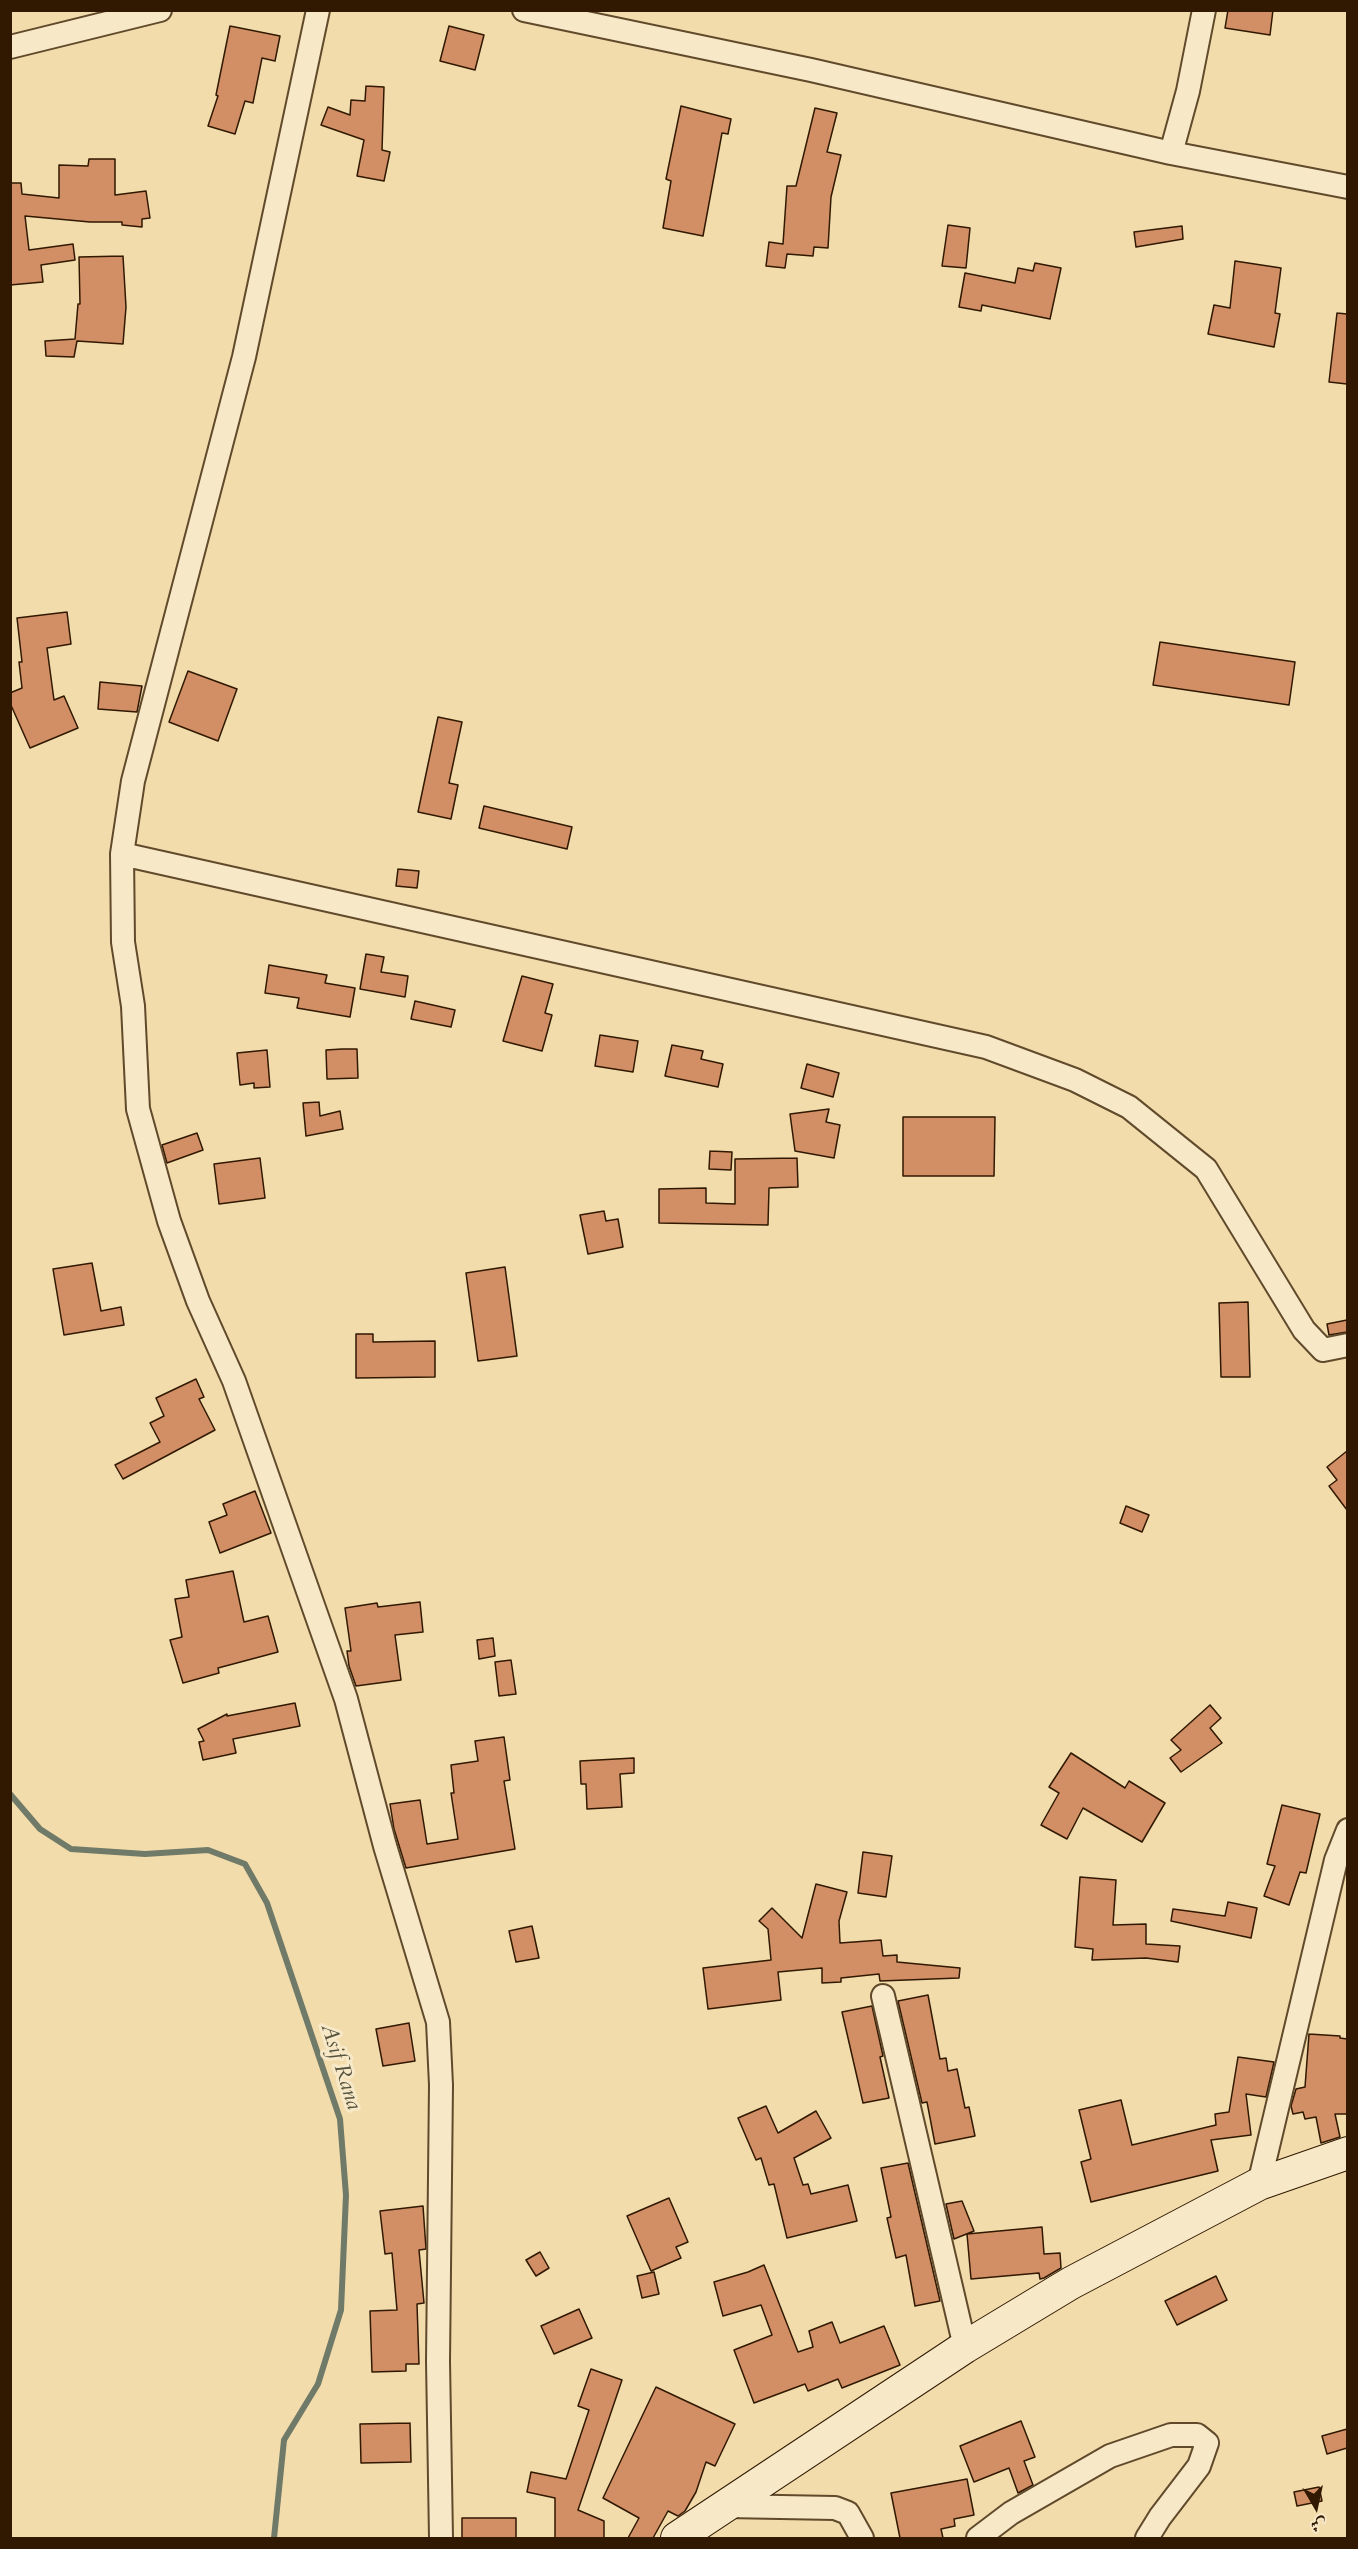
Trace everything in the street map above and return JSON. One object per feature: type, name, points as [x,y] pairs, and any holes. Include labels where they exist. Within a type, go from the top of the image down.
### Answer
[{"type":"main road","points":[[689,2534],[726,2506],[965,2347],[1071,2283],[1258,2184],[1347,2153]]},
{"type":"street","points":[[10,47],[160,10]]},
{"type":"street","points":[[318,10],[244,357],[134,781],[122,854],[123,942],[133,1006],[138,1109],[169,1221],[198,1301],[234,1381],[346,1699],[385,1846],[438,2022],[440,2062],[438,2361],[441,2538]]},
{"type":"street","points":[[524,10],[823,73],[1170,153],[1347,187]]},
{"type":"street","points":[[1170,153],[1188,91],[1204,10]]},
{"type":"street","points":[[122,854],[986,1047],[1075,1080],[1129,1107],[1206,1169],[1304,1330],[1323,1350],[1347,1345]]},
{"type":"street","points":[[1258,2184],[1336,1860],[1347,1830]]},
{"type":"street","points":[[883,1995],[965,2347]]},
{"type":"street","points":[[978,2538],[1011,2513],[1110,2456],[1171,2435],[1197,2435],[1207,2443],[1199,2466],[1147,2538]]},
{"type":"street","points":[[726,2506],[835,2508],[848,2513],[862,2538]]},
{"type":"building","points":[[1228,10],[1273,10],[1270,35],[1225,28]]},
{"type":"building","points":[[230,26],[280,36],[275,61],[262,58],[253,103],[245,101],[235,134],[208,126],[218,96],[216,95]]},
{"type":"building","points":[[449,26],[484,35],[475,70],[440,61]]},
{"type":"building","points":[[366,86],[384,87],[382,150],[390,152],[384,181],[357,176],[364,140],[321,125],[328,107],[350,115],[351,100],[365,101]]},
{"type":"building","points":[[681,106],[731,119],[728,134],[722,133],[703,236],[663,228],[671,181],[666,179]]},
{"type":"building","points":[[815,108],[837,113],[827,152],[841,155],[831,197],[828,248],[814,247],[813,256],[787,254],[785,268],[766,266],[769,242],[783,244],[787,186],[796,186]]},
{"type":"building","points":[[89,159],[115,159],[115,195],[146,191],[150,218],[142,219],[142,227],[122,225],[122,222],[90,222],[25,216],[29,250],[73,244],[75,260],[41,265],[43,282],[10,285],[10,183],[21,183],[22,194],[59,198],[59,165],[88,166]]},
{"type":"building","points":[[948,225],[970,228],[966,268],[942,266]]},
{"type":"building","points":[[1182,226],[1183,239],[1136,247],[1134,232]]},
{"type":"building","points":[[123,256],[126,307],[123,344],[77,341],[74,357],[46,356],[45,341],[75,339],[78,304],[80,304],[79,257]]},
{"type":"building","points":[[1235,261],[1281,268],[1275,313],[1280,314],[1274,347],[1208,334],[1214,305],[1230,308]]},
{"type":"building","points":[[1035,263],[1061,268],[1050,319],[982,305],[981,311],[959,307],[965,273],[1015,283],[1018,268],[1033,271]]},
{"type":"building","points":[[1337,313],[1347,314],[1347,384],[1329,382]]},
{"type":"building","points":[[67,612],[71,644],[47,648],[54,700],[64,696],[78,728],[30,748],[10,703],[10,693],[22,688],[19,662],[22,662],[17,618]]},
{"type":"building","points":[[1160,642],[1295,662],[1289,705],[1153,685]]},
{"type":"building","points":[[188,671],[237,689],[218,741],[169,722]]},
{"type":"building","points":[[100,682],[142,686],[137,712],[98,709]]},
{"type":"building","points":[[438,717],[462,722],[449,783],[458,785],[451,819],[418,812]]},
{"type":"building","points":[[484,806],[572,827],[567,849],[479,828]]},
{"type":"building","points":[[398,869],[419,871],[417,888],[396,886]]},
{"type":"building","points":[[366,954],[384,957],[381,972],[408,976],[405,997],[360,989]]},
{"type":"building","points":[[269,965],[327,975],[325,983],[355,988],[350,1017],[297,1008],[299,998],[265,993]]},
{"type":"building","points":[[522,976],[553,984],[545,1013],[552,1015],[542,1051],[503,1041]]},
{"type":"building","points":[[415,1001],[455,1010],[451,1027],[411,1019]]},
{"type":"building","points":[[600,1035],[638,1041],[633,1072],[595,1066]]},
{"type":"building","points":[[672,1045],[703,1051],[701,1059],[723,1064],[718,1087],[665,1076]]},
{"type":"building","points":[[357,1049],[358,1078],[327,1079],[326,1050]]},
{"type":"building","points":[[267,1050],[270,1087],[254,1088],[254,1083],[240,1085],[237,1053]]},
{"type":"building","points":[[807,1064],[839,1073],[833,1097],[801,1088]]},
{"type":"building","points":[[319,1102],[320,1116],[340,1111],[343,1129],[306,1136],[303,1103]]},
{"type":"building","points":[[829,1109],[826,1122],[840,1125],[834,1158],[795,1151],[790,1114]]},
{"type":"building","points":[[903,1117],[995,1117],[994,1176],[903,1176]]},
{"type":"building","points":[[197,1133],[203,1150],[167,1163],[162,1145]]},
{"type":"building","points":[[710,1151],[732,1152],[731,1170],[709,1169]]},
{"type":"building","points":[[260,1158],[265,1198],[219,1204],[214,1164]]},
{"type":"building","points":[[797,1158],[798,1187],[769,1188],[768,1225],[659,1223],[659,1189],[706,1188],[706,1203],[735,1204],[735,1159]]},
{"type":"building","points":[[604,1211],[606,1221],[618,1219],[623,1247],[588,1254],[580,1215]]},
{"type":"building","points":[[92,1263],[101,1311],[121,1307],[124,1325],[64,1335],[53,1269]]},
{"type":"building","points":[[505,1267],[517,1356],[478,1361],[466,1273]]},
{"type":"building","points":[[1248,1302],[1250,1377],[1221,1377],[1219,1303]]},
{"type":"building","points":[[1347,1320],[1347,1332],[1329,1335],[1327,1324]]},
{"type":"building","points":[[356,1334],[373,1334],[373,1342],[435,1341],[435,1377],[356,1378]]},
{"type":"building","points":[[196,1379],[204,1397],[199,1399],[215,1430],[123,1479],[115,1465],[160,1442],[150,1423],[164,1416],[156,1398]]},
{"type":"building","points":[[1347,1451],[1347,1510],[1329,1486],[1337,1480],[1327,1467]]},
{"type":"building","points":[[255,1491],[271,1533],[220,1553],[209,1522],[227,1515],[223,1504]]},
{"type":"building","points":[[1126,1506],[1149,1515],[1142,1532],[1120,1523]]},
{"type":"building","points":[[233,1571],[244,1622],[268,1616],[278,1652],[218,1668],[219,1673],[183,1683],[170,1640],[182,1637],[175,1599],[189,1597],[186,1580]]},
{"type":"building","points":[[420,1602],[423,1632],[395,1635],[401,1680],[356,1686],[349,1666],[347,1651],[351,1651],[345,1608],[377,1603],[378,1607]]},
{"type":"building","points":[[493,1638],[495,1656],[479,1659],[477,1640]]},
{"type":"building","points":[[511,1660],[516,1694],[499,1696],[495,1662]]},
{"type":"building","points":[[295,1703],[300,1726],[233,1739],[236,1753],[203,1760],[199,1742],[204,1741],[198,1729],[227,1714],[227,1716]]},
{"type":"building","points":[[1210,1705],[1221,1718],[1210,1728],[1222,1743],[1181,1772],[1170,1758],[1181,1750],[1171,1740]]},
{"type":"building","points":[[504,1737],[510,1780],[504,1781],[515,1849],[406,1868],[394,1829],[390,1804],[420,1800],[427,1844],[458,1839],[451,1793],[454,1793],[451,1765],[478,1761],[475,1741]]},
{"type":"building","points":[[1071,1753],[1125,1788],[1129,1781],[1165,1803],[1142,1842],[1083,1808],[1067,1839],[1041,1825],[1059,1793],[1049,1787]]},
{"type":"building","points":[[634,1758],[634,1773],[620,1774],[622,1807],[587,1809],[586,1784],[581,1784],[580,1761]]},
{"type":"building","points":[[1282,1805],[1320,1814],[1306,1873],[1300,1872],[1289,1905],[1264,1896],[1275,1866],[1267,1864]]},
{"type":"building","points":[[863,1852],[892,1856],[886,1897],[858,1893]]},
{"type":"building","points":[[1080,1877],[1116,1880],[1113,1925],[1146,1924],[1146,1944],[1180,1946],[1178,1962],[1146,1958],[1092,1960],[1093,1949],[1075,1947]]},
{"type":"building","points":[[816,1884],[847,1892],[839,1921],[840,1943],[881,1940],[883,1956],[897,1955],[897,1962],[960,1968],[959,1978],[880,1981],[879,1974],[841,1978],[841,1982],[822,1983],[822,1968],[778,1972],[781,2000],[708,2009],[703,1968],[771,1960],[768,1929],[759,1921],[772,1908],[802,1938]]},
{"type":"building","points":[[1228,1902],[1257,1908],[1251,1938],[1171,1921],[1173,1909],[1225,1916]]},
{"type":"building","points":[[532,1926],[539,1958],[516,1962],[509,1931]]},
{"type":"building","points":[[928,1995],[940,2059],[946,2058],[948,2071],[957,2069],[965,2108],[969,2107],[975,2136],[935,2144],[927,2102],[922,2103],[898,2001]]},
{"type":"building","points":[[872,2006],[889,2098],[863,2103],[842,2012]]},
{"type":"building","points":[[409,2023],[415,2061],[383,2066],[376,2029]]},
{"type":"building","points":[[1309,2034],[1340,2036],[1340,2038],[1347,2039],[1347,2114],[1335,2114],[1340,2137],[1321,2143],[1316,2117],[1305,2119],[1303,2112],[1293,2114],[1291,2106],[1296,2089],[1305,2087]]},
{"type":"building","points":[[1238,2057],[1274,2062],[1266,2097],[1246,2094],[1251,2135],[1211,2140],[1218,2171],[1091,2202],[1081,2162],[1091,2159],[1079,2110],[1121,2100],[1132,2145],[1216,2125],[1215,2114],[1229,2112]]},
{"type":"building","points":[[766,2106],[778,2133],[816,2111],[831,2138],[794,2158],[803,2185],[808,2184],[811,2194],[848,2185],[857,2221],[787,2238],[774,2184],[769,2185],[761,2158],[756,2160],[738,2118]]},
{"type":"building","points":[[908,2163],[940,2301],[915,2306],[906,2255],[896,2258],[887,2218],[891,2217],[881,2168]]},
{"type":"building","points":[[669,2198],[688,2242],[676,2247],[681,2258],[651,2271],[627,2216]]},
{"type":"building","points":[[962,2201],[974,2231],[954,2239],[946,2204]]},
{"type":"building","points":[[423,2206],[426,2249],[419,2250],[424,2303],[417,2304],[419,2364],[406,2364],[406,2371],[372,2372],[370,2311],[397,2310],[392,2253],[385,2254],[380,2211]]},
{"type":"building","points":[[1042,2227],[1044,2254],[1060,2253],[1061,2268],[1040,2279],[1039,2273],[971,2279],[967,2234]]},
{"type":"building","points":[[540,2252],[549,2268],[536,2276],[526,2260]]},
{"type":"building","points":[[764,2265],[798,2352],[813,2347],[809,2331],[832,2322],[840,2343],[884,2326],[900,2365],[842,2388],[838,2379],[808,2391],[805,2384],[754,2403],[734,2350],[772,2335],[761,2305],[723,2316],[714,2282]]},
{"type":"building","points":[[654,2272],[659,2294],[642,2298],[637,2276]]},
{"type":"building","points":[[1216,2276],[1227,2300],[1177,2325],[1165,2301]]},
{"type":"building","points":[[579,2309],[592,2338],[554,2354],[541,2326]]},
{"type":"building","points":[[591,2369],[622,2380],[578,2510],[604,2521],[604,2538],[555,2538],[555,2498],[527,2492],[531,2472],[566,2479],[589,2410],[578,2406]]},
{"type":"building","points":[[656,2387],[735,2424],[715,2466],[706,2462],[696,2492],[685,2511],[678,2516],[668,2511],[653,2538],[628,2538],[639,2518],[603,2498]]},
{"type":"building","points":[[1021,2421],[1035,2457],[1024,2461],[1033,2485],[1018,2493],[1009,2468],[974,2482],[960,2446]]},
{"type":"building","points":[[410,2423],[411,2462],[361,2463],[360,2424]]},
{"type":"building","points":[[1347,2429],[1347,2448],[1327,2454],[1322,2436]]},
{"type":"building","points":[[967,2479],[974,2515],[954,2519],[955,2526],[941,2529],[943,2538],[900,2538],[891,2493]]},
{"type":"building","points":[[1319,2487],[1322,2501],[1297,2506],[1294,2492]]},
{"type":"building","points":[[462,2518],[516,2518],[516,2538],[462,2538]]},
{"type":"waterway","name":"Asif Rana","points":[[10,1794],[40,1829],[71,1849],[145,1854],[208,1850],[245,1864],[267,1903],[340,2119],[346,2195],[341,2310],[318,2384],[284,2440],[274,2538]]}]
